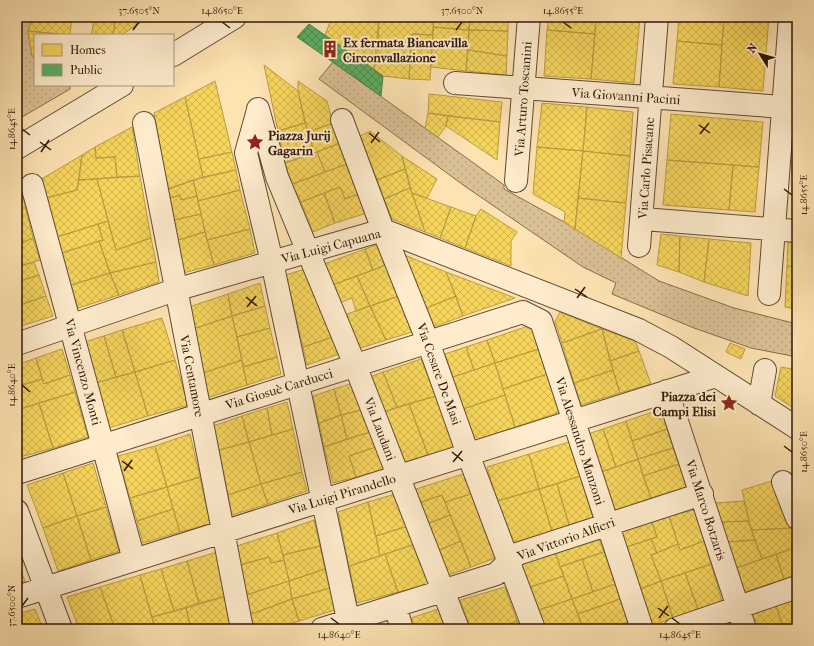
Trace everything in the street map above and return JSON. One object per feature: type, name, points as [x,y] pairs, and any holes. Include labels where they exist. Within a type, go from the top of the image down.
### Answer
[{"type":"street","points":[[174,54],[235,17]]},
{"type":"street","name":"Via Arturo Toscanini","points":[[516,181],[529,17]]},
{"type":"street","name":"Via Carlo Pisacane","points":[[639,246],[643,218],[657,17]]},
{"type":"street","points":[[769,294],[772,229],[790,107],[790,17]]},
{"type":"street","name":"Via Giovanni Pacini","points":[[455,83],[790,107]]},
{"type":"street","points":[[17,148],[120,86]]},
{"type":"street","name":"Via Laudani","points":[[272,262],[246,153],[258,109],[277,177],[355,365],[458,629]]},
{"type":"street","name":"Via Cesare De Masi","points":[[342,120],[383,230],[428,342],[468,454],[534,629]]},
{"type":"street","name":"Via Centamore","points":[[144,123],[242,629]]},
{"type":"street","name":"Via Vincenzo Monti","points":[[32,185],[134,560]]},
{"type":"street","points":[[643,218],[797,231]]},
{"type":"street","name":"Via Luigi Capuana","points":[[17,344],[176,290],[383,230],[639,330],[671,347],[797,428]]},
{"type":"street","points":[[272,262],[349,625]]},
{"type":"street","name":"Via Giosuè Carducci","points":[[17,473],[103,444],[523,312],[541,321]]},
{"type":"street","name":"Via Alessandro Manzoni","points":[[541,321],[642,629]]},
{"type":"street","points":[[759,404],[765,370]]},
{"type":"street","name":"Via Luigi Pirandello","points":[[17,597],[716,376]]},
{"type":"street","name":"Via Marco Botzaris","points":[[667,391],[745,629]]},
{"type":"street","points":[[783,482],[797,518]]},
{"type":"street","name":"Via Vittorio Alfieri","points":[[322,629],[349,625],[395,606],[496,574],[517,554],[702,494]]},
{"type":"street","points":[[17,511],[61,629]]},
{"type":"street","points":[[675,629],[797,588]]},
{"type":"street","points":[[395,606],[402,629]]},
{"type":"shaded area","points":[[17,17],[33,17],[28,31],[32,56],[34,56],[34,86],[70,86],[70,89],[17,120]]},
{"type":"shaded area","points":[[333,62],[504,185],[504,189],[564,222],[659,281],[734,308],[797,324],[797,357],[751,348],[694,328],[612,294],[616,283],[583,267],[466,187],[319,79]]},
{"type":"building: Homes","points":[[33,17],[72,17],[70,34],[28,31]]},
{"type":"building: Homes","points":[[95,17],[116,17],[113,34],[91,34]]},
{"type":"building: Homes","points":[[116,17],[149,17],[123,34],[113,34]]},
{"type":"building: Homes","points":[[332,17],[379,17],[374,70],[325,35]]},
{"type":"building: Homes","points":[[379,17],[434,17],[433,35],[412,34],[411,48],[378,46]]},
{"type":"building: Homes","points":[[434,17],[470,17],[469,30],[433,27]]},
{"type":"building: Homes","points":[[470,17],[508,17],[508,31],[469,30]]},
{"type":"building: Homes","points":[[549,17],[596,17],[595,34],[547,30]]},
{"type":"building: Homes","points":[[596,17],[640,17],[634,83],[591,79]]},
{"type":"building: Homes","points":[[679,17],[724,17],[722,45],[677,41]]},
{"type":"building: Homes","points":[[724,17],[769,17],[763,91],[719,87]]},
{"type":"building: Homes","points":[[433,27],[469,30],[466,71],[431,67]]},
{"type":"building: Homes","points":[[469,30],[508,31],[507,56],[468,50]]},
{"type":"building: Homes","points":[[547,30],[595,34],[591,79],[544,76]]},
{"type":"building: Homes","points":[[28,31],[60,34],[34,34],[34,56],[32,56]]},
{"type":"building: Homes","points":[[412,34],[433,35],[430,80],[409,79]]},
{"type":"building: Homes","points":[[677,41],[722,45],[719,87],[673,84]]},
{"type":"building: Homes","points":[[378,46],[411,48],[409,79],[383,76],[374,70]]},
{"type":"building: Homes","points":[[468,50],[507,56],[506,75],[466,71]]},
{"type":"building: Homes","points":[[264,65],[298,91],[305,123],[278,131]]},
{"type":"building: Homes","points":[[215,81],[232,152],[199,159],[185,97]]},
{"type":"building: Homes","points":[[298,81],[327,101],[333,123],[308,132],[298,91]]},
{"type":"building: Homes","points":[[429,94],[502,102],[500,122],[428,113]]},
{"type":"building: Homes","points":[[185,97],[203,177],[168,189],[154,113]]},
{"type":"building: Homes","points":[[542,103],[587,107],[583,151],[537,147]]},
{"type":"building: Homes","points":[[587,107],[633,112],[630,156],[583,151]]},
{"type":"building: Homes","points":[[428,113],[448,116],[446,126],[438,137],[425,128]]},
{"type":"building: Homes","points":[[671,114],[763,122],[759,167],[667,160]]},
{"type":"building: Homes","points":[[448,116],[500,122],[497,160],[446,126]]},
{"type":"building: Homes","points":[[305,123],[314,153],[285,163],[278,131]]},
{"type":"building: Homes","points":[[333,123],[340,143],[314,153],[308,132]]},
{"type":"building: Homes","points":[[132,127],[140,176],[117,177],[115,157],[96,158],[95,147]]},
{"type":"building: Homes","points":[[370,131],[402,156],[405,169],[377,180],[360,136]]},
{"type":"building: Homes","points":[[340,143],[347,164],[325,172],[317,152]]},
{"type":"building: Homes","points":[[95,147],[96,158],[115,157],[117,177],[79,180],[82,155]]},
{"type":"building: Homes","points":[[537,147],[583,151],[575,229],[564,222],[565,212],[533,194]]},
{"type":"building: Homes","points":[[583,151],[630,156],[626,203],[578,198]]},
{"type":"building: Homes","points":[[232,152],[236,170],[203,177],[199,159]]},
{"type":"building: Homes","points":[[317,152],[325,172],[292,184],[285,163]]},
{"type":"building: Homes","points":[[82,155],[77,190],[46,198],[40,180]]},
{"type":"building: Homes","points":[[402,156],[437,179],[427,198],[412,193]]},
{"type":"building: Homes","points":[[667,160],[733,165],[729,210],[663,205]]},
{"type":"building: Homes","points":[[347,164],[358,194],[345,199],[340,187],[301,202],[292,184]]},
{"type":"building: Homes","points":[[733,165],[759,167],[755,212],[729,210]]},
{"type":"building: Homes","points":[[797,167],[797,214],[793,213]]},
{"type":"building: Homes","points":[[405,169],[410,188],[384,199],[377,180]]},
{"type":"building: Homes","points":[[236,170],[240,190],[198,201],[193,180]]},
{"type":"building: Homes","points":[[140,176],[151,238],[116,250],[97,179]]},
{"type":"building: Homes","points":[[97,179],[108,221],[57,237],[46,198],[77,190],[79,180]]},
{"type":"building: Homes","points":[[193,180],[197,196],[181,200],[180,195],[170,198],[168,189]]},
{"type":"building: Homes","points":[[340,187],[345,199],[358,194],[367,213],[335,223],[324,193]]},
{"type":"building: Homes","points":[[410,188],[425,232],[392,219],[384,199]]},
{"type":"building: Homes","points":[[240,190],[250,229],[207,240],[198,201]]},
{"type":"building: Homes","points":[[22,192],[33,238],[17,245],[17,195]]},
{"type":"building: Homes","points":[[324,193],[335,223],[313,232],[301,202]]},
{"type":"building: Homes","points":[[412,193],[451,207],[440,238],[425,232]]},
{"type":"building: Homes","points":[[180,195],[181,200],[197,196],[201,214],[174,220],[170,198]]},
{"type":"building: Homes","points":[[578,198],[626,203],[621,258],[575,229]]},
{"type":"building: Homes","points":[[451,207],[476,216],[465,248],[440,238]]},
{"type":"building: Homes","points":[[481,209],[517,232],[511,241],[511,266],[465,248],[476,216]]},
{"type":"building: Homes","points":[[201,214],[205,232],[178,240],[174,220]]},
{"type":"building: Homes","points":[[108,221],[116,250],[151,238],[156,262],[110,273],[99,241],[103,240],[98,224]]},
{"type":"building: Homes","points":[[98,224],[103,240],[62,253],[57,237]]},
{"type":"building: Homes","points":[[250,229],[255,253],[214,265],[207,240]]},
{"type":"building: Homes","points":[[205,232],[214,265],[183,273],[178,240]]},
{"type":"building: Homes","points":[[661,234],[680,236],[679,272],[657,265]]},
{"type":"building: Homes","points":[[680,236],[709,239],[704,282],[679,272]]},
{"type":"building: Homes","points":[[33,238],[40,260],[17,267],[17,245]]},
{"type":"building: Homes","points":[[709,239],[751,243],[748,296],[704,282]]},
{"type":"building: Homes","points":[[99,241],[110,273],[71,285],[62,253]]},
{"type":"building: Homes","points":[[788,242],[797,243],[797,267],[787,266]]},
{"type":"building: Homes","points":[[381,243],[388,264],[373,270],[365,249]]},
{"type":"building: Homes","points":[[365,249],[373,270],[332,285],[324,264]]},
{"type":"building: Homes","points":[[402,254],[446,272],[456,296],[424,309]]},
{"type":"building: Homes","points":[[34,262],[39,275],[17,282],[17,267]]},
{"type":"building: Homes","points":[[156,262],[159,282],[119,295],[110,273]]},
{"type":"building: Homes","points":[[388,264],[399,296],[370,306],[357,276]]},
{"type":"building: Homes","points":[[787,266],[797,267],[797,309],[785,307]]},
{"type":"building: Homes","points":[[305,269],[333,337],[303,347],[286,275]]},
{"type":"building: Homes","points":[[446,272],[515,298],[463,316]]},
{"type":"building: Homes","points":[[110,273],[119,295],[78,308],[71,285]]},
{"type":"building: Homes","points":[[39,275],[46,296],[17,306],[17,282]]},
{"type":"building: Homes","points":[[357,276],[370,306],[356,311],[352,298],[339,303],[332,285]]},
{"type":"building: Homes","points":[[260,283],[265,306],[232,316],[228,294]]},
{"type":"building: Homes","points":[[228,294],[232,316],[193,329],[189,307]]},
{"type":"building: Homes","points":[[46,296],[53,316],[21,326],[17,314],[17,306]]},
{"type":"building: Homes","points":[[399,296],[412,332],[386,340],[370,306]]},
{"type":"building: Homes","points":[[456,296],[463,316],[431,328],[424,309]]},
{"type":"building: Homes","points":[[265,306],[270,328],[237,337],[232,316]]},
{"type":"building: Homes","points":[[370,306],[386,340],[357,349],[344,315]]},
{"type":"building: Homes","points":[[560,312],[602,329],[562,343],[555,322]]},
{"type":"building: Homes","points":[[17,314],[21,326],[17,328]]},
{"type":"building: Homes","points":[[232,316],[242,360],[203,373],[193,329]]},
{"type":"building: Homes","points":[[162,318],[175,360],[135,372],[122,330]]},
{"type":"building: Homes","points":[[531,325],[539,349],[495,363],[487,340]]},
{"type":"building: Homes","points":[[270,328],[277,357],[243,367],[237,337]]},
{"type":"building: Homes","points":[[602,329],[635,341],[639,351],[610,361]]},
{"type":"building: Homes","points":[[602,329],[613,370],[574,383],[562,343]]},
{"type":"building: Homes","points":[[122,330],[135,372],[116,377],[104,336]]},
{"type":"building: Homes","points":[[104,336],[116,377],[96,383],[84,342]]},
{"type":"building: Homes","points":[[333,337],[339,354],[307,365],[303,347]]},
{"type":"building: Homes","points":[[487,340],[495,363],[474,370],[466,347]]},
{"type":"building: Homes","points":[[730,343],[745,349],[741,359],[726,352]]},
{"type":"building: Homes","points":[[466,347],[474,370],[453,377],[445,354]]},
{"type":"building: Homes","points":[[62,349],[70,375],[44,384],[36,358]]},
{"type":"building: Homes","points":[[539,349],[547,374],[503,389],[495,363]]},
{"type":"building: Homes","points":[[639,351],[651,384],[620,393],[610,361]]},
{"type":"building: Homes","points":[[277,357],[281,374],[247,385],[243,367]]},
{"type":"building: Homes","points":[[36,358],[42,379],[19,386],[21,394],[17,395],[17,365]]},
{"type":"building: Homes","points":[[421,359],[436,396],[397,407],[383,372]]},
{"type":"building: Homes","points":[[175,360],[188,405],[148,416],[135,372]]},
{"type":"building: Homes","points":[[242,360],[247,385],[207,398],[203,373]]},
{"type":"building: Homes","points":[[495,363],[505,395],[463,409],[453,377]]},
{"type":"building: Homes","points":[[781,367],[797,370],[797,410],[775,396]]},
{"type":"building: Homes","points":[[613,370],[620,393],[581,405],[574,383]]},
{"type":"building: Homes","points":[[135,372],[148,416],[109,428],[96,383]]},
{"type":"building: Homes","points":[[383,372],[397,407],[384,412],[370,377]]},
{"type":"building: Homes","points":[[547,374],[560,412],[515,427],[503,389]]},
{"type":"building: Homes","points":[[70,375],[75,392],[17,410],[17,395],[21,394],[19,386],[42,379],[44,384]]},
{"type":"building: Homes","points":[[350,384],[361,410],[341,415],[334,389]]},
{"type":"building: Homes","points":[[334,389],[341,415],[319,423],[313,396]]},
{"type":"building: Homes","points":[[75,392],[88,437],[53,448],[39,403]]},
{"type":"building: Homes","points":[[505,395],[515,427],[473,441],[463,409]]},
{"type":"building: Homes","points":[[436,396],[456,448],[428,455],[409,404]]},
{"type":"building: Homes","points":[[287,402],[293,429],[272,435],[267,408]]},
{"type":"building: Homes","points":[[39,403],[53,448],[17,458],[17,410]]},
{"type":"building: Homes","points":[[409,404],[428,455],[404,462],[384,412]]},
{"type":"building: Homes","points":[[267,408],[272,435],[249,442],[242,416]]},
{"type":"building: Homes","points":[[661,409],[667,429],[632,441],[626,421]]},
{"type":"building: Homes","points":[[361,410],[370,432],[347,439],[341,415]]},
{"type":"building: Homes","points":[[341,415],[347,439],[324,447],[319,423]]},
{"type":"building: Homes","points":[[242,416],[249,442],[219,450],[213,426]]},
{"type":"building: Homes","points":[[626,421],[638,459],[616,467],[603,429]]},
{"type":"building: Homes","points":[[293,429],[302,472],[261,484],[249,442]]},
{"type":"building: Homes","points":[[603,429],[616,467],[601,472],[588,434]]},
{"type":"building: Homes","points":[[667,429],[673,448],[638,459],[632,441]]},
{"type":"building: Homes","points":[[370,432],[376,447],[349,456],[356,477],[333,483],[324,447]]},
{"type":"building: Homes","points":[[190,434],[200,477],[167,487],[155,446]]},
{"type":"building: Homes","points":[[249,442],[261,484],[228,495],[219,450]]},
{"type":"building: Homes","points":[[569,442],[580,476],[539,489],[529,454]]},
{"type":"building: Homes","points":[[155,446],[167,487],[130,498],[118,456]]},
{"type":"building: Homes","points":[[376,447],[385,469],[356,477],[349,456]]},
{"type":"building: Homes","points":[[673,448],[679,464],[643,476],[638,459]]},
{"type":"building: Homes","points":[[529,454],[539,489],[497,501],[487,467]]},
{"type":"building: Homes","points":[[638,459],[651,498],[614,511],[601,472]]},
{"type":"building: Homes","points":[[93,463],[106,507],[77,516],[63,473]]},
{"type":"building: Homes","points":[[679,464],[686,487],[651,498],[643,476]]},
{"type":"building: Homes","points":[[797,471],[797,499],[786,475]]},
{"type":"building: Homes","points":[[302,472],[307,491],[268,504],[261,484]]},
{"type":"building: Homes","points":[[63,473],[77,516],[43,528],[27,485]]},
{"type":"building: Homes","points":[[463,474],[471,494],[445,502],[442,495],[418,503],[413,490]]},
{"type":"building: Homes","points":[[580,476],[593,518],[569,525],[557,484]]},
{"type":"building: Homes","points":[[200,477],[210,524],[180,532],[167,487]]},
{"type":"building: Homes","points":[[775,480],[793,528],[751,530],[742,490]]},
{"type":"building: Homes","points":[[261,484],[268,504],[232,515],[228,495]]},
{"type":"building: Homes","points":[[557,484],[569,525],[552,531],[539,489]]},
{"type":"building: Homes","points":[[167,487],[173,509],[137,521],[130,498]]},
{"type":"building: Homes","points":[[539,489],[552,531],[512,545],[497,501]]},
{"type":"building: Homes","points":[[395,494],[408,526],[376,536],[368,502]]},
{"type":"building: Homes","points":[[471,494],[495,558],[471,567],[445,502]]},
{"type":"building: Homes","points":[[442,495],[450,515],[427,524],[418,503]]},
{"type":"building: Homes","points":[[744,501],[749,521],[721,522],[714,503]]},
{"type":"building: Homes","points":[[368,502],[380,556],[349,566],[338,512]]},
{"type":"building: Homes","points":[[106,507],[119,551],[91,560],[77,516]]},
{"type":"building: Homes","points":[[173,509],[180,532],[143,543],[137,521]]},
{"type":"building: Homes","points":[[694,510],[704,541],[680,550],[669,516]]},
{"type":"building: Homes","points":[[450,515],[461,541],[437,551],[427,524]]},
{"type":"building: Homes","points":[[77,516],[91,560],[58,571],[43,528]]},
{"type":"building: Homes","points":[[669,516],[678,544],[657,553],[651,539],[657,537],[651,520]]},
{"type":"building: Homes","points":[[314,520],[320,546],[283,555],[277,533]]},
{"type":"building: Homes","points":[[651,520],[657,537],[623,548],[616,529]]},
{"type":"building: Homes","points":[[749,521],[755,540],[727,542],[721,522]]},
{"type":"building: Homes","points":[[408,526],[415,544],[380,556],[376,536]]},
{"type":"building: Homes","points":[[793,528],[797,540],[797,547],[762,559],[751,530]]},
{"type":"building: Homes","points":[[277,533],[284,560],[271,563],[269,557],[240,565],[237,546]]},
{"type":"building: Homes","points":[[598,536],[604,552],[560,567],[555,552]]},
{"type":"building: Homes","points":[[651,539],[657,553],[651,555],[661,581],[638,590],[623,548]]},
{"type":"building: Homes","points":[[755,540],[762,559],[736,568],[727,542]]},
{"type":"building: Homes","points":[[461,541],[471,567],[446,576],[437,551]]},
{"type":"building: Homes","points":[[704,541],[711,564],[661,581],[651,555],[678,544],[680,550]]},
{"type":"building: Homes","points":[[415,544],[432,584],[398,592],[385,554]]},
{"type":"building: Homes","points":[[320,546],[325,569],[289,581],[283,555]]},
{"type":"building: Homes","points":[[797,547],[797,574],[784,579],[776,554]]},
{"type":"building: Homes","points":[[217,552],[227,596],[199,603],[187,561]]},
{"type":"building: Homes","points":[[555,552],[564,576],[530,587],[521,563]]},
{"type":"building: Homes","points":[[604,552],[615,584],[593,592],[582,559]]},
{"type":"building: Homes","points":[[385,554],[398,592],[357,603],[349,566]]},
{"type":"building: Homes","points":[[776,554],[784,579],[745,592],[736,568]]},
{"type":"building: Homes","points":[[269,557],[271,563],[284,560],[289,581],[246,595],[240,565]]},
{"type":"building: Homes","points":[[582,559],[593,592],[572,599],[560,567]]},
{"type":"building: Homes","points":[[17,561],[25,581],[17,584]]},
{"type":"building: Homes","points":[[187,561],[199,603],[174,611],[161,569]]},
{"type":"building: Homes","points":[[711,564],[722,601],[698,609],[685,573]]},
{"type":"building: Homes","points":[[161,569],[174,611],[152,617],[140,575]]},
{"type":"building: Homes","points":[[325,569],[330,588],[292,599],[289,581]]},
{"type":"building: Homes","points":[[685,573],[698,609],[673,618],[661,581]]},
{"type":"building: Homes","points":[[140,575],[155,629],[115,629],[100,587]]},
{"type":"building: Homes","points":[[564,576],[572,599],[539,610],[530,587]]},
{"type":"building: Homes","points":[[289,581],[292,599],[249,615],[246,595]]},
{"type":"building: Homes","points":[[661,581],[673,618],[651,626],[638,590]]},
{"type":"building: Homes","points":[[615,584],[620,599],[578,614],[572,599]]},
{"type":"building: Homes","points":[[100,587],[115,629],[79,629],[67,597]]},
{"type":"building: Homes","points":[[505,587],[517,621],[495,629],[471,629],[460,600]]},
{"type":"building: Homes","points":[[330,588],[335,610],[299,621],[292,599]]},
{"type":"building: Homes","points":[[227,596],[234,629],[191,629],[186,608]]},
{"type":"building: Homes","points":[[292,599],[299,621],[273,629],[252,629],[249,615]]},
{"type":"building: Homes","points":[[572,599],[583,629],[546,629],[539,610]]},
{"type":"building: Homes","points":[[620,599],[628,622],[609,629],[583,629],[578,614]]},
{"type":"building: Homes","points":[[797,599],[797,627],[784,629],[776,606]]},
{"type":"building: Homes","points":[[776,606],[784,629],[755,629],[750,615]]},
{"type":"building: Homes","points":[[186,608],[191,629],[155,629],[152,617]]},
{"type":"building: Homes","points":[[35,609],[43,629],[17,629],[17,614]]},
{"type":"building: Homes","points":[[438,609],[445,629],[414,629],[411,618]]},
{"type":"building: Homes","points":[[517,621],[521,629],[495,629]]},
{"type":"building: Homes","points":[[628,622],[630,629],[609,629]]},
{"type":"building: Homes","points":[[731,622],[733,629],[709,629]]},
{"type":"building: Homes","points":[[390,623],[392,629],[373,629]]},
{"type":"building: Public","name":"Ex fermata Biancavilla Circonvallazione","points":[[309,24],[383,76],[381,96],[297,37]]},
{"type":"place","name":"Ex fermata Biancavilla Circonvallazione","points":[[330,49]]},
{"type":"place","name":"Piazza Jurij Gagarin","points":[[255,142]]},
{"type":"place","name":"Piazza dei Campi Elisi","points":[[729,403]]}]
